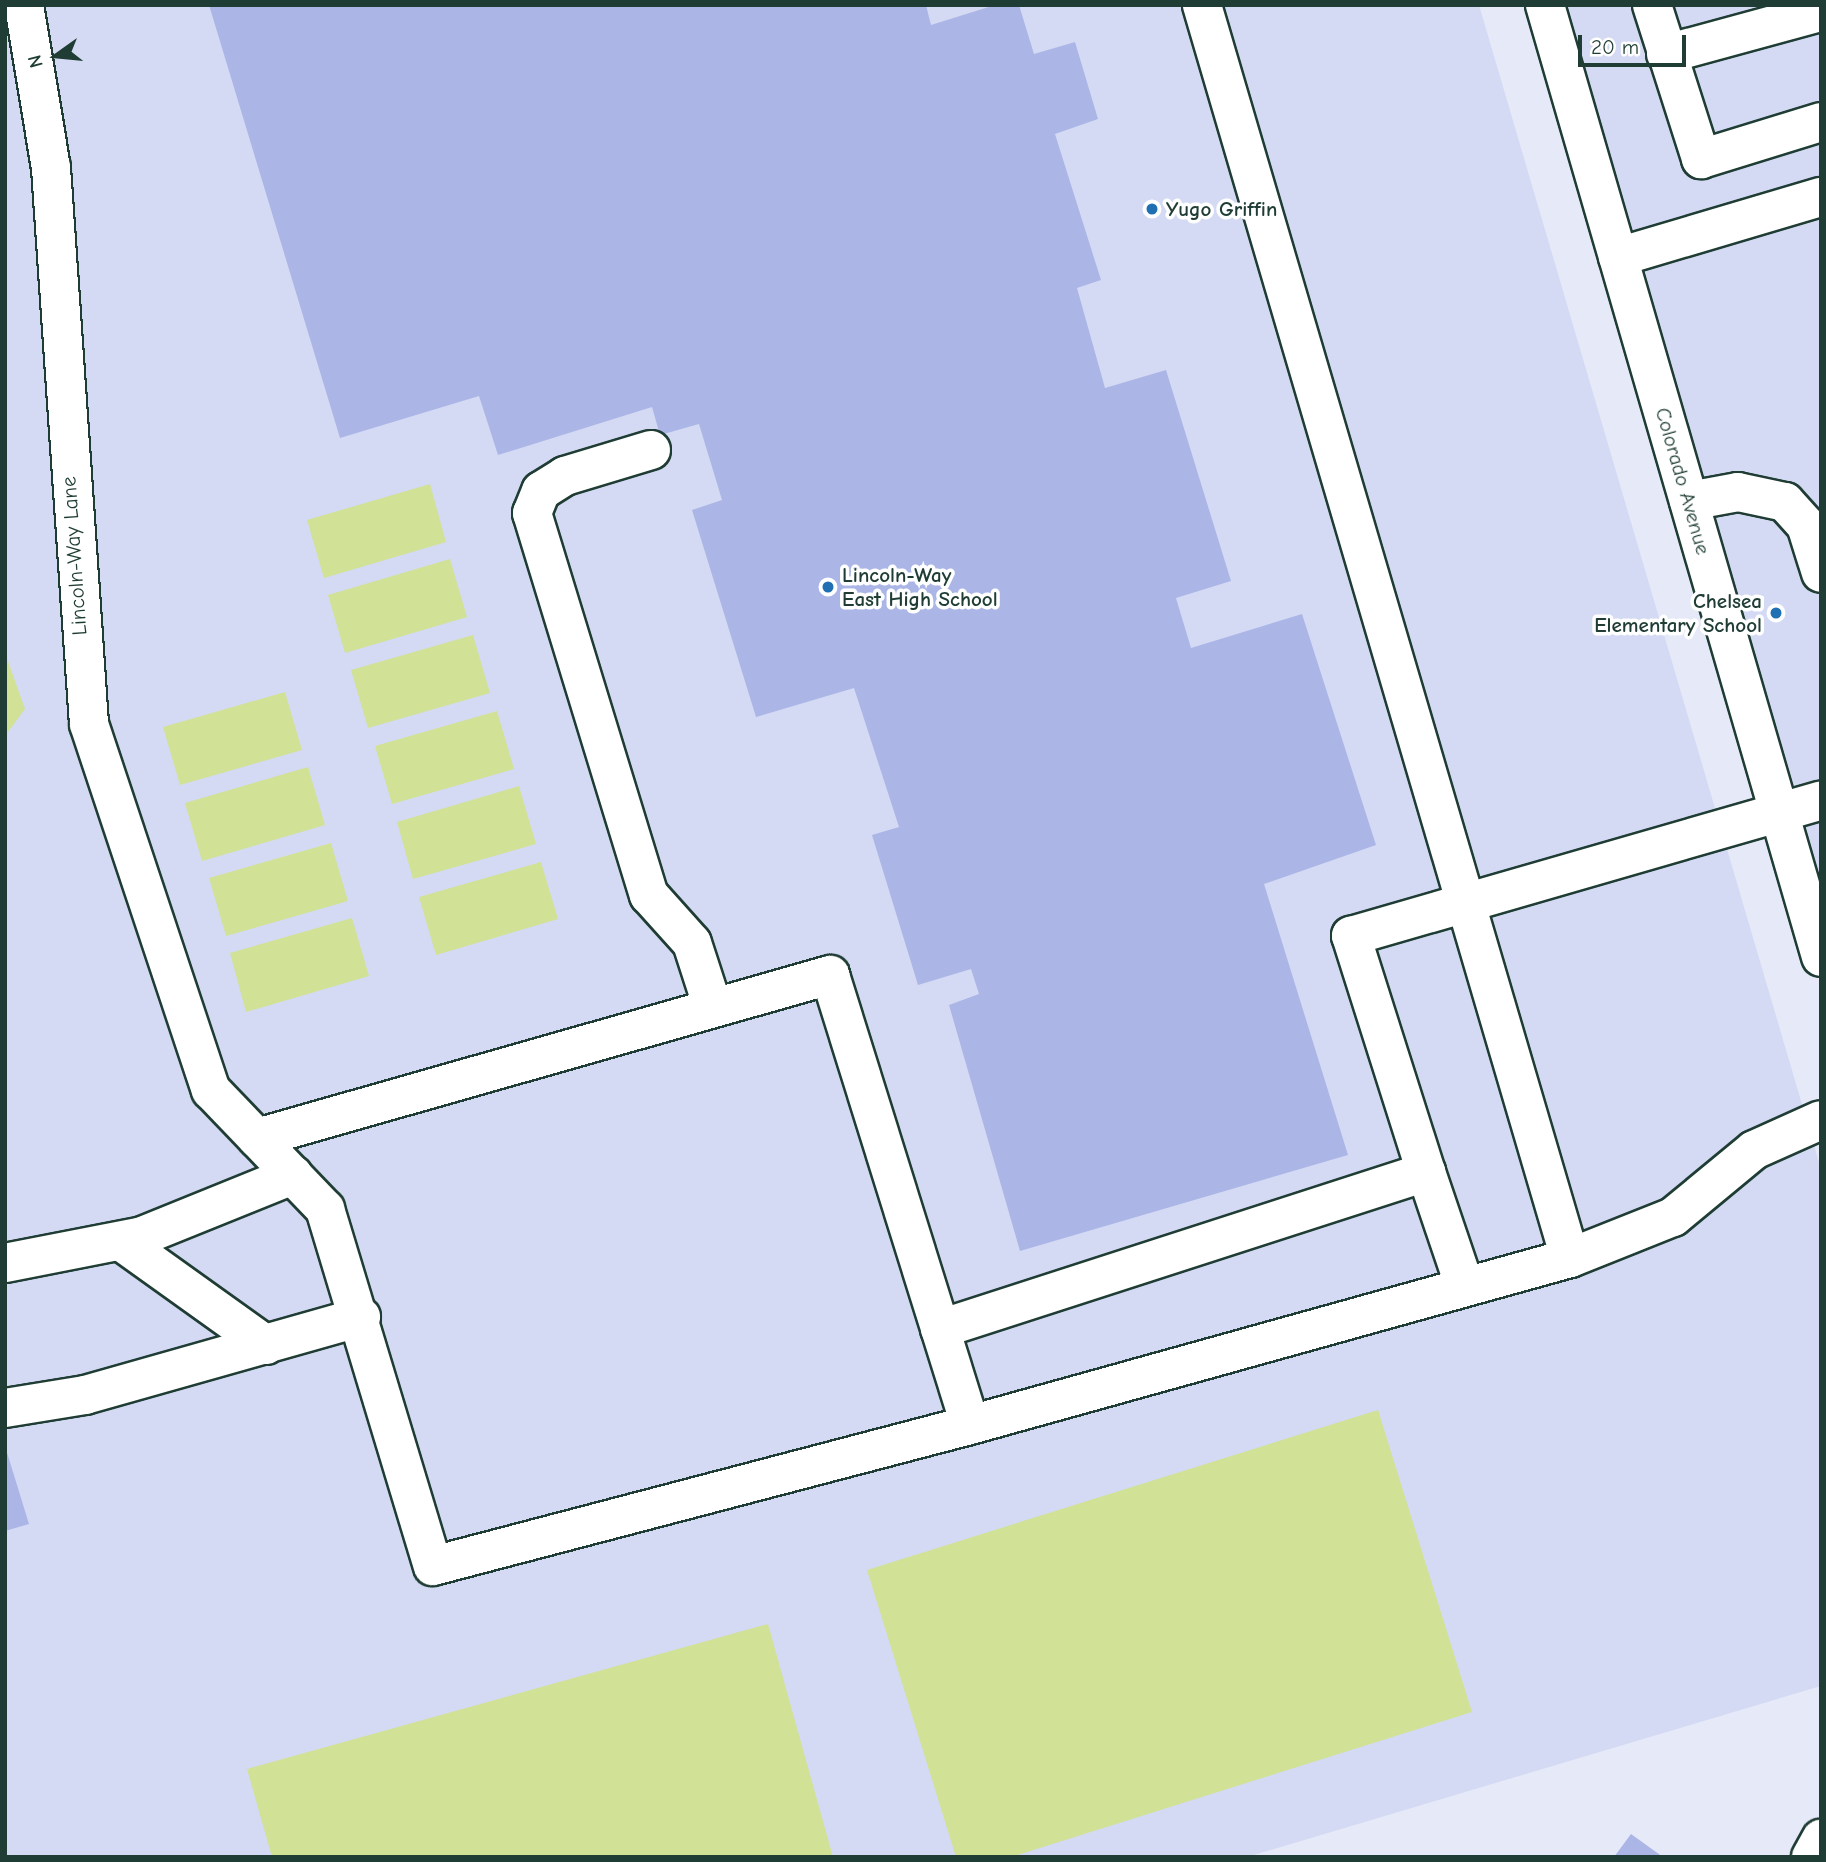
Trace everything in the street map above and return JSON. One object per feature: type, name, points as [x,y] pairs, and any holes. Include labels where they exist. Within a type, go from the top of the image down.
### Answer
[{"type":"street","name":"Lincoln-Way Lane","points":[[24,5],[51,168],[89,724],[211,1090],[257,1138]]},
{"type":"street","points":[[1202,5],[1570,1258]]},
{"type":"street","name":"Colorado Avenue","points":[[1545,5],[1821,957]]},
{"type":"street","points":[[1652,5],[1701,159],[1821,122]]},
{"type":"street","points":[[1666,54],[1821,12]]},
{"type":"street","points":[[1618,257],[1821,197]]},
{"type":"street","points":[[651,450],[565,476],[541,491],[532,513],[649,895],[692,943],[713,1008]]},
{"type":"street","points":[[1689,501],[1738,492],[1785,502],[1806,525],[1821,573]]},
{"type":"street","points":[[1465,1287],[1351,936],[1468,906],[1821,800]]},
{"type":"street","points":[[970,1425],[830,975],[257,1138],[325,1209],[361,1317],[433,1566],[970,1425],[1570,1258],[1673,1217],[1754,1150],[1821,1120]]},
{"type":"street","points":[[940,1329],[1426,1172]]},
{"type":"street","points":[[5,1263],[122,1242],[293,1175]]},
{"type":"street","points":[[122,1242],[266,1345]]},
{"type":"street","points":[[5,1408],[85,1395],[361,1317]]},
{"type":"street","points":[[1811,1857],[1821,1839]]},
{"type":"shaded area","name":"Lincoln-Way East High School","points":[[5,5],[1479,5],[1821,1169],[1821,1686],[1247,1857],[5,1857]]},
{"type":"shaded area","points":[[1559,5],[1821,5],[1821,925]]},
{"type":"green space","points":[[430,484],[446,542],[324,578],[307,520]]},
{"type":"green space","points":[[450,559],[467,617],[345,653],[328,595]]},
{"type":"green space","points":[[473,635],[490,693],[368,728],[351,670]]},
{"type":"green space","points":[[5,653],[25,709],[5,736]]},
{"type":"green space","points":[[285,692],[302,750],[180,785],[163,727]]},
{"type":"green space","points":[[497,711],[514,769],[392,804],[375,746]]},
{"type":"green space","points":[[308,767],[325,825],[202,861],[185,803]]},
{"type":"green space","points":[[519,786],[536,844],[413,879],[397,822]]},
{"type":"green space","points":[[331,843],[348,901],[226,936],[209,878]]},
{"type":"green space","points":[[541,862],[558,919],[436,955],[419,897]]},
{"type":"green space","points":[[352,918],[369,976],[246,1012],[230,953]]},
{"type":"green space","points":[[1378,1410],[1472,1712],[1011,1857],[956,1857],[867,1570]]},
{"type":"green space","points":[[768,1624],[833,1857],[272,1857],[247,1769]]},
{"type":"building","name":"Lincoln-Way East High School","points":[[209,5],[926,5],[931,25],[995,5],[1019,5],[1034,54],[1075,42],[1098,119],[1055,134],[1101,280],[1077,288],[1105,388],[1166,370],[1231,581],[1176,598],[1191,648],[1302,614],[1376,845],[1264,884],[1348,1155],[1020,1251],[949,1005],[979,994],[971,969],[918,985],[872,835],[899,827],[854,688],[756,717],[692,510],[722,500],[699,424],[660,435],[652,407],[498,455],[479,396],[340,438]]},
{"type":"building","points":[[5,1446],[29,1524],[5,1531]]},
{"type":"building","points":[[1631,1834],[1663,1857],[1614,1857]]},
{"type":"place","name":"Yugo Griffin","points":[[1152,209]]},
{"type":"place","name":"Lincoln-Way East High School","points":[[828,587]]},
{"type":"place","name":"Chelsea Elementary School","points":[[1776,613]]}]
